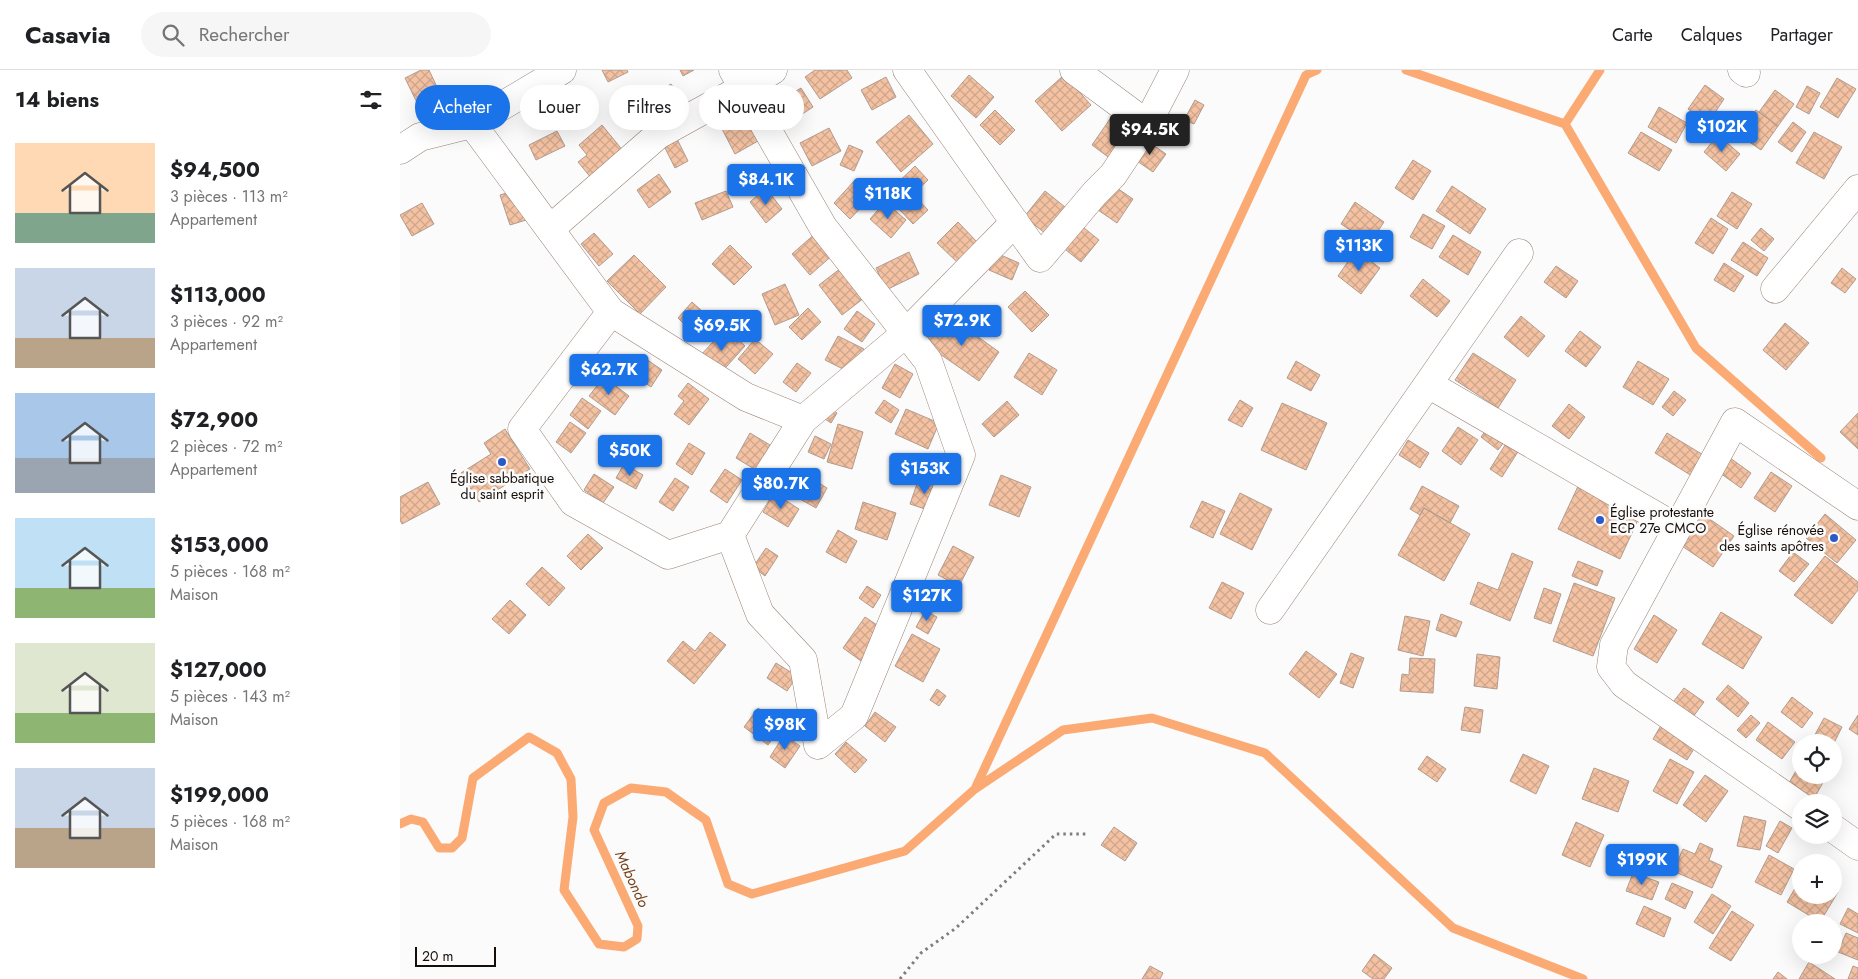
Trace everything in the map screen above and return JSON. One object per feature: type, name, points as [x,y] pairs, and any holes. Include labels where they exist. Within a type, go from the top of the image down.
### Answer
[{"type":"street","points":[[510,101],[562,70]]},
{"type":"street","points":[[550,229],[658,135],[738,79],[773,70]]},
{"type":"street","points":[[907,70],[1040,258],[1113,175],[1147,124],[1175,70]]},
{"type":"street","points":[[1074,70],[1147,124]]},
{"type":"street","points":[[730,535],[760,614],[803,660],[818,745],[854,716],[961,455],[928,361],[823,227],[738,79]]},
{"type":"street","points":[[400,150],[420,137],[448,130]]},
{"type":"street","points":[[476,130],[611,312],[746,397],[803,420]]},
{"type":"street","points":[[1775,289],[1858,189]]},
{"type":"street","points":[[611,312],[522,428],[573,502],[668,555],[730,535],[803,420],[906,333],[1015,222]]},
{"type":"street","points":[[1270,610],[1519,253]]},
{"type":"street","points":[[1428,384],[1677,528]]},
{"type":"street","points":[[1792,801],[1624,684],[1611,667],[1614,644],[1735,422],[1858,506]]},
{"type":"street","points":[[1842,835],[1858,846]]},
{"type":"path","points":[[900,979],[921,953],[956,928],[1056,834],[1089,834]]},
{"type":"building","points":[[421,70],[429,70],[436,85],[415,85],[415,99],[405,78]]},
{"type":"building","points":[[602,70],[627,70],[628,72],[608,82]]},
{"type":"building","points":[[680,70],[694,70],[683,76]]},
{"type":"building","points":[[815,70],[847,70],[852,78],[820,99],[805,77]]},
{"type":"building","points":[[969,75],[994,97],[976,118],[951,96]]},
{"type":"building","points":[[1064,75],[1091,105],[1062,131],[1035,101]]},
{"type":"building","points":[[886,77],[896,97],[872,110],[861,90]]},
{"type":"building","points":[[1837,78],[1856,89],[1838,118],[1820,107]]},
{"type":"building","points":[[1705,85],[1724,99],[1708,123],[1688,109]]},
{"type":"building","points":[[1807,86],[1820,93],[1809,114],[1796,107]]},
{"type":"building","points":[[1775,90],[1794,104],[1778,126],[1759,112]]},
{"type":"building","points":[[804,93],[813,107],[804,113]]},
{"type":"building","points":[[1195,100],[1204,105],[1194,124],[1184,120]]},
{"type":"building","points":[[1659,107],[1687,123],[1676,143],[1648,127]]},
{"type":"building","points":[[995,110],[1015,130],[1000,145],[980,125]]},
{"type":"building","points":[[1756,110],[1778,126],[1761,150],[1739,135]]},
{"type":"building","points":[[909,115],[933,144],[901,172],[876,142]]},
{"type":"building","points":[[1112,116],[1135,133],[1115,162],[1092,145]]},
{"type":"building","points":[[1793,122],[1806,132],[1792,152],[1778,142]]},
{"type":"building","points":[[602,125],[624,152],[592,179],[578,162],[587,155],[579,145],[596,130],[599,130]]},
{"type":"building","points":[[829,128],[841,151],[812,166],[800,143]]},
{"type":"building","points":[[723,130],[752,130],[758,141],[735,154]]},
{"type":"building","points":[[557,131],[565,146],[536,160],[529,145]]},
{"type":"building","points":[[1641,132],[1672,150],[1659,171],[1628,153]]},
{"type":"building","points":[[1814,132],[1842,147],[1824,179],[1796,163]]},
{"type":"building","points":[[1718,135],[1740,154],[1726,171],[1704,152]]},
{"type":"building","points":[[677,139],[688,161],[675,168],[664,146]]},
{"type":"building","points":[[1146,140],[1166,154],[1153,172],[1134,159]]},
{"type":"building","points":[[849,145],[863,151],[854,171],[840,165]]},
{"type":"building","points":[[1413,160],[1431,171],[1413,200],[1395,188]]},
{"type":"building","points":[[915,166],[928,180],[898,208],[886,194]]},
{"type":"building","points":[[659,174],[671,192],[649,208],[637,190]]},
{"type":"building","points":[[856,179],[872,196],[850,219],[834,203]]},
{"type":"building","points":[[1111,184],[1133,199],[1117,223],[1095,208]]},
{"type":"building","points":[[1452,186],[1486,209],[1470,234],[1436,211]]},
{"type":"building","points":[[766,188],[782,209],[766,223],[750,202]]},
{"type":"building","points":[[516,190],[526,220],[510,225],[500,195]]},
{"type":"building","points":[[726,191],[733,207],[702,220],[695,203]]},
{"type":"building","points":[[1045,191],[1065,207],[1045,233],[1024,217]]},
{"type":"building","points":[[1732,192],[1752,204],[1737,229],[1717,216]]},
{"type":"building","points":[[913,194],[928,210],[913,224],[898,208]]},
{"type":"building","points":[[885,202],[906,220],[891,238],[870,219]]},
{"type":"building","points":[[1355,202],[1384,222],[1370,243],[1341,224]]},
{"type":"building","points":[[422,203],[434,224],[412,236],[400,215]]},
{"type":"building","points":[[1423,214],[1445,226],[1432,249],[1410,237]]},
{"type":"building","points":[[1711,218],[1728,229],[1713,254],[1695,243]]},
{"type":"building","points":[[958,222],[978,243],[958,263],[937,243]]},
{"type":"building","points":[[1079,224],[1099,240],[1081,262],[1061,246]]},
{"type":"building","points":[[1761,228],[1774,239],[1764,251],[1751,240]]},
{"type":"building","points":[[817,232],[835,253],[810,275],[792,254]]},
{"type":"building","points":[[594,233],[613,254],[599,266],[581,244]]},
{"type":"building","points":[[1453,235],[1481,252],[1468,275],[1439,257]]},
{"type":"building","points":[[1743,242],[1768,258],[1757,276],[1731,260]]},
{"type":"building","points":[[730,245],[752,267],[734,285],[712,264]]},
{"type":"building","points":[[1356,250],[1380,268],[1361,294],[1338,276]]},
{"type":"building","points":[[909,252],[919,274],[886,290],[876,268]]},
{"type":"building","points":[[996,253],[1019,263],[1012,280],[989,270]]},
{"type":"building","points":[[634,255],[666,287],[640,314],[607,281]]},
{"type":"building","points":[[1724,263],[1744,276],[1734,292],[1714,280]]},
{"type":"building","points":[[1556,266],[1578,281],[1566,298],[1544,282]]},
{"type":"building","points":[[841,268],[864,298],[842,315],[819,285]]},
{"type":"building","points":[[1842,268],[1856,279],[1845,293],[1831,283]]},
{"type":"building","points":[[1423,279],[1450,301],[1437,317],[1410,296]]},
{"type":"building","points":[[785,284],[799,315],[775,325],[762,294]]},
{"type":"building","points":[[1025,291],[1049,315],[1032,332],[1008,307]]},
{"type":"building","points":[[692,302],[702,311],[687,327],[678,318]]},
{"type":"building","points":[[808,308],[821,322],[802,340],[789,327]]},
{"type":"building","points":[[857,311],[875,324],[862,342],[844,329]]},
{"type":"building","points":[[945,313],[999,352],[979,381],[924,343]]},
{"type":"building","points":[[1521,316],[1545,336],[1528,357],[1504,337]]},
{"type":"building","points":[[1785,323],[1809,343],[1786,370],[1763,350]]},
{"type":"building","points":[[726,328],[745,346],[719,375],[699,357]]},
{"type":"building","points":[[1580,331],[1601,347],[1586,367],[1565,351]]},
{"type":"building","points":[[838,336],[864,349],[851,373],[825,360]]},
{"type":"building","points":[[755,339],[773,354],[755,374],[738,359]]},
{"type":"building","points":[[1029,353],[1057,370],[1042,395],[1014,377]]},
{"type":"building","points":[[1473,353],[1516,380],[1498,408],[1455,380]]},
{"type":"building","points":[[646,359],[662,370],[651,387],[635,376]]},
{"type":"building","points":[[1296,361],[1320,375],[1311,391],[1287,378]]},
{"type":"building","points":[[1638,361],[1669,379],[1653,405],[1623,387]]},
{"type":"building","points":[[797,363],[811,373],[796,392],[783,382]]},
{"type":"building","points":[[895,364],[913,374],[900,398],[882,388]]},
{"type":"building","points":[[604,377],[629,396],[615,415],[589,396]]},
{"type":"building","points":[[688,383],[709,399],[689,425],[674,414],[684,401],[678,396]]},
{"type":"building","points":[[1674,391],[1686,400],[1673,416],[1662,407]]},
{"type":"building","points":[[582,398],[601,411],[588,429],[570,415]]},
{"type":"building","points":[[884,400],[899,410],[891,423],[875,413]]},
{"type":"building","points":[[1240,400],[1253,408],[1242,427],[1228,420]]},
{"type":"building","points":[[1007,401],[1019,415],[994,437],[982,424]]},
{"type":"building","points":[[1282,403],[1327,423],[1306,470],[1261,450]]},
{"type":"building","points":[[1569,404],[1585,417],[1569,439],[1552,426]]},
{"type":"building","points":[[829,408],[837,413],[831,423],[822,417]]},
{"type":"building","points":[[906,409],[939,423],[928,449],[895,434]]},
{"type":"building","points":[[1858,413],[1858,449],[1840,432]]},
{"type":"building","points":[[570,422],[586,433],[571,453],[556,442]]},
{"type":"building","points":[[1491,423],[1508,437],[1498,450],[1481,437]]},
{"type":"building","points":[[838,424],[863,432],[852,469],[827,462]]},
{"type":"building","points":[[1458,427],[1478,440],[1461,465],[1442,451]]},
{"type":"building","name":"Église sabbatique du saint esprit","points":[[505,429],[530,469],[479,502],[461,473],[491,454],[484,443]]},
{"type":"building","points":[[750,433],[770,445],[756,470],[736,458]]},
{"type":"building","points":[[1667,433],[1705,456],[1692,476],[1655,453]]},
{"type":"building","points":[[815,436],[831,444],[824,459],[808,452]]},
{"type":"building","points":[[1408,440],[1429,453],[1420,468],[1399,455]]},
{"type":"building","points":[[1507,442],[1519,450],[1502,477],[1490,469]]},
{"type":"building","points":[[689,443],[705,453],[692,475],[676,464]]},
{"type":"building","points":[[1730,458],[1751,473],[1741,488],[1720,473]]},
{"type":"building","points":[[624,464],[643,475],[636,489],[616,478]]},
{"type":"building","points":[[725,469],[742,480],[727,503],[710,491]]},
{"type":"building","points":[[1771,472],[1792,486],[1775,512],[1754,498]]},
{"type":"building","points":[[594,474],[614,487],[603,503],[584,490]]},
{"type":"building","points":[[1001,475],[1031,487],[1019,517],[989,505]]},
{"type":"building","points":[[675,478],[689,487],[673,511],[659,502]]},
{"type":"building","points":[[811,478],[827,488],[816,508],[800,499]]},
{"type":"building","points":[[919,478],[940,486],[931,511],[910,504]]},
{"type":"building","points":[[428,482],[440,504],[402,524],[400,520],[400,497]]},
{"type":"building","name":"Église protestante ECP 27e CMCO","points":[[1580,482],[1642,511],[1620,559],[1558,529]]},
{"type":"building","points":[[1422,486],[1459,506],[1450,523],[1424,508],[1420,515],[1410,509]]},
{"type":"building","points":[[774,493],[799,509],[788,527],[763,512]]},
{"type":"building","points":[[1240,493],[1272,509],[1252,550],[1220,534]]},
{"type":"building","points":[[1202,501],[1225,511],[1213,538],[1190,527]]},
{"type":"building","points":[[863,502],[896,513],[887,540],[855,529]]},
{"type":"building","points":[[1424,508],[1470,534],[1444,581],[1398,555]]},
{"type":"building","points":[[1701,513],[1734,536],[1713,567],[1679,544]]},
{"type":"building","points":[[1825,514],[1856,540],[1837,563],[1806,538]]},
{"type":"building","points":[[838,530],[857,541],[846,563],[826,552]]},
{"type":"building","points":[[588,534],[603,548],[581,570],[567,556]]},
{"type":"building","points":[[953,546],[974,557],[959,586],[938,575]]},
{"type":"building","points":[[766,548],[778,556],[765,576],[753,567]]},
{"type":"building","points":[[1793,552],[1809,564],[1794,582],[1779,571]]},
{"type":"building","points":[[1512,553],[1533,562],[1510,621],[1470,604],[1478,582],[1498,590]]},
{"type":"building","points":[[1825,556],[1858,582],[1858,590],[1832,624],[1794,595]]},
{"type":"building","points":[[1578,561],[1603,571],[1597,586],[1572,576]]},
{"type":"building","points":[[542,567],[565,588],[549,606],[526,584]]},
{"type":"building","points":[[1222,582],[1244,593],[1231,619],[1209,608]]},
{"type":"building","points":[[1574,583],[1615,598],[1593,656],[1553,641]]},
{"type":"building","points":[[867,586],[881,595],[873,608],[859,598]]},
{"type":"building","points":[[1544,588],[1561,594],[1551,624],[1534,618]]},
{"type":"building","points":[[510,600],[526,615],[509,634],[492,619]]},
{"type":"building","points":[[925,611],[937,617],[928,634],[916,627]]},
{"type":"building","points":[[1721,612],[1762,637],[1743,669],[1702,644]]},
{"type":"building","points":[[1441,614],[1462,622],[1456,637],[1436,630]]},
{"type":"building","points":[[1654,615],[1677,630],[1657,663],[1634,649]]},
{"type":"building","points":[[1405,616],[1430,621],[1423,656],[1398,650]]},
{"type":"building","points":[[865,617],[883,629],[861,661],[843,648]]},
{"type":"building","points":[[710,632],[726,645],[694,684],[667,661],[683,641],[695,651]]},
{"type":"building","points":[[912,634],[940,649],[923,682],[895,666]]},
{"type":"building","points":[[1306,651],[1337,674],[1319,698],[1289,674]]},
{"type":"building","points":[[1351,653],[1364,658],[1353,688],[1340,683]]},
{"type":"building","points":[[1477,654],[1500,657],[1497,689],[1474,686]]},
{"type":"building","points":[[1410,658],[1435,659],[1433,693],[1400,691],[1402,674],[1409,675]]},
{"type":"building","points":[[776,663],[797,676],[787,691],[767,678]]},
{"type":"building","points":[[1728,685],[1749,703],[1738,717],[1716,699]]},
{"type":"building","points":[[1684,688],[1704,702],[1690,721],[1670,706]]},
{"type":"building","points":[[937,689],[946,696],[939,706],[930,700]]},
{"type":"building","points":[[1792,697],[1813,713],[1802,728],[1781,712]]},
{"type":"building","points":[[1465,707],[1483,710],[1480,733],[1461,730]]},
{"type":"building","points":[[758,708],[782,725],[768,745],[744,727]]},
{"type":"building","points":[[875,712],[896,727],[885,742],[865,726]]},
{"type":"building","points":[[1751,715],[1760,723],[1746,738],[1737,730]]},
{"type":"building","points":[[1858,715],[1858,735],[1849,729]]},
{"type":"building","points":[[1824,718],[1842,727],[1838,734],[1815,734]]},
{"type":"building","points":[[1663,722],[1697,744],[1687,760],[1653,739]]},
{"type":"building","points":[[1768,722],[1792,740],[1792,746],[1782,759],[1756,740]]},
{"type":"building","points":[[784,735],[800,746],[785,768],[770,757]]},
{"type":"building","points":[[846,742],[867,760],[855,773],[835,754]]},
{"type":"building","points":[[1523,754],[1549,766],[1536,794],[1510,781]]},
{"type":"building","points":[[1427,756],[1446,769],[1437,782],[1418,769]]},
{"type":"building","points":[[1670,759],[1694,772],[1677,804],[1653,791]]},
{"type":"building","points":[[1594,768],[1629,781],[1618,812],[1582,799]]},
{"type":"building","points":[[1705,775],[1728,791],[1706,822],[1683,805]]},
{"type":"building","points":[[1792,778],[1792,784],[1822,784],[1817,794],[1797,794],[1786,788]]},
{"type":"building","points":[[1744,816],[1766,821],[1760,850],[1737,846]]},
{"type":"building","points":[[1780,821],[1792,828],[1778,853],[1766,846]]},
{"type":"building","points":[[1576,822],[1604,835],[1590,867],[1562,855]]},
{"type":"building","points":[[1114,827],[1137,843],[1125,861],[1101,845]]},
{"type":"building","points":[[1700,843],[1713,849],[1709,860],[1722,866],[1712,888],[1673,871],[1683,849],[1695,854]]},
{"type":"building","points":[[1769,855],[1792,868],[1792,873],[1781,895],[1755,882]]},
{"type":"building","points":[[1633,873],[1659,882],[1652,900],[1626,891]]},
{"type":"building","points":[[1672,883],[1693,892],[1685,909],[1665,899]]},
{"type":"building","points":[[1792,893],[1792,904],[1831,904],[1825,914],[1807,914],[1787,902]]},
{"type":"building","points":[[1712,894],[1731,906],[1713,934],[1694,922]]},
{"type":"building","points":[[1644,906],[1671,918],[1664,937],[1636,924]]},
{"type":"building","points":[[1848,908],[1858,914],[1858,933],[1842,925],[1842,920]]},
{"type":"building","points":[[1732,911],[1754,925],[1731,961],[1709,948]]},
{"type":"building","points":[[1846,933],[1858,938],[1858,960],[1842,954],[1842,942]]},
{"type":"building","points":[[1374,954],[1392,968],[1384,979],[1373,979],[1362,971]]},
{"type":"building","points":[[1808,964],[1812,964],[1835,979],[1799,979]]},
{"type":"building","points":[[1150,966],[1163,973],[1160,979],[1142,979]]},
{"type":"building","points":[[1853,966],[1858,968],[1858,979],[1848,979]]},
{"type":"building","points":[[1778,972],[1787,979],[1773,979]]},
{"type":"waterway","points":[[975,789],[1306,75],[1317,70]]},
{"type":"waterway","points":[[1406,70],[1565,124],[1696,348],[1821,458]]},
{"type":"waterway","points":[[1565,124],[1600,70]]},
{"type":"waterway","name":"Mabondo","points":[[400,824],[411,819],[423,822],[439,848],[452,848],[462,838],[473,778],[529,737],[557,753],[571,779],[573,817],[564,890],[599,944],[624,947],[637,939],[638,926],[594,830],[604,803],[631,788],[666,792],[706,820],[728,884],[752,894],[905,851],[975,789],[1063,730],[1152,718],[1265,753],[1453,928],[1583,979]]},
{"type":"place","name":"Église sabbatique du saint esprit","points":[[502,462]]},
{"type":"place","name":"Église protestante ECP 27e CMCO","points":[[1600,520]]},
{"type":"place","name":"Église rénovée des saints apôtres","points":[[1834,538]]}]
